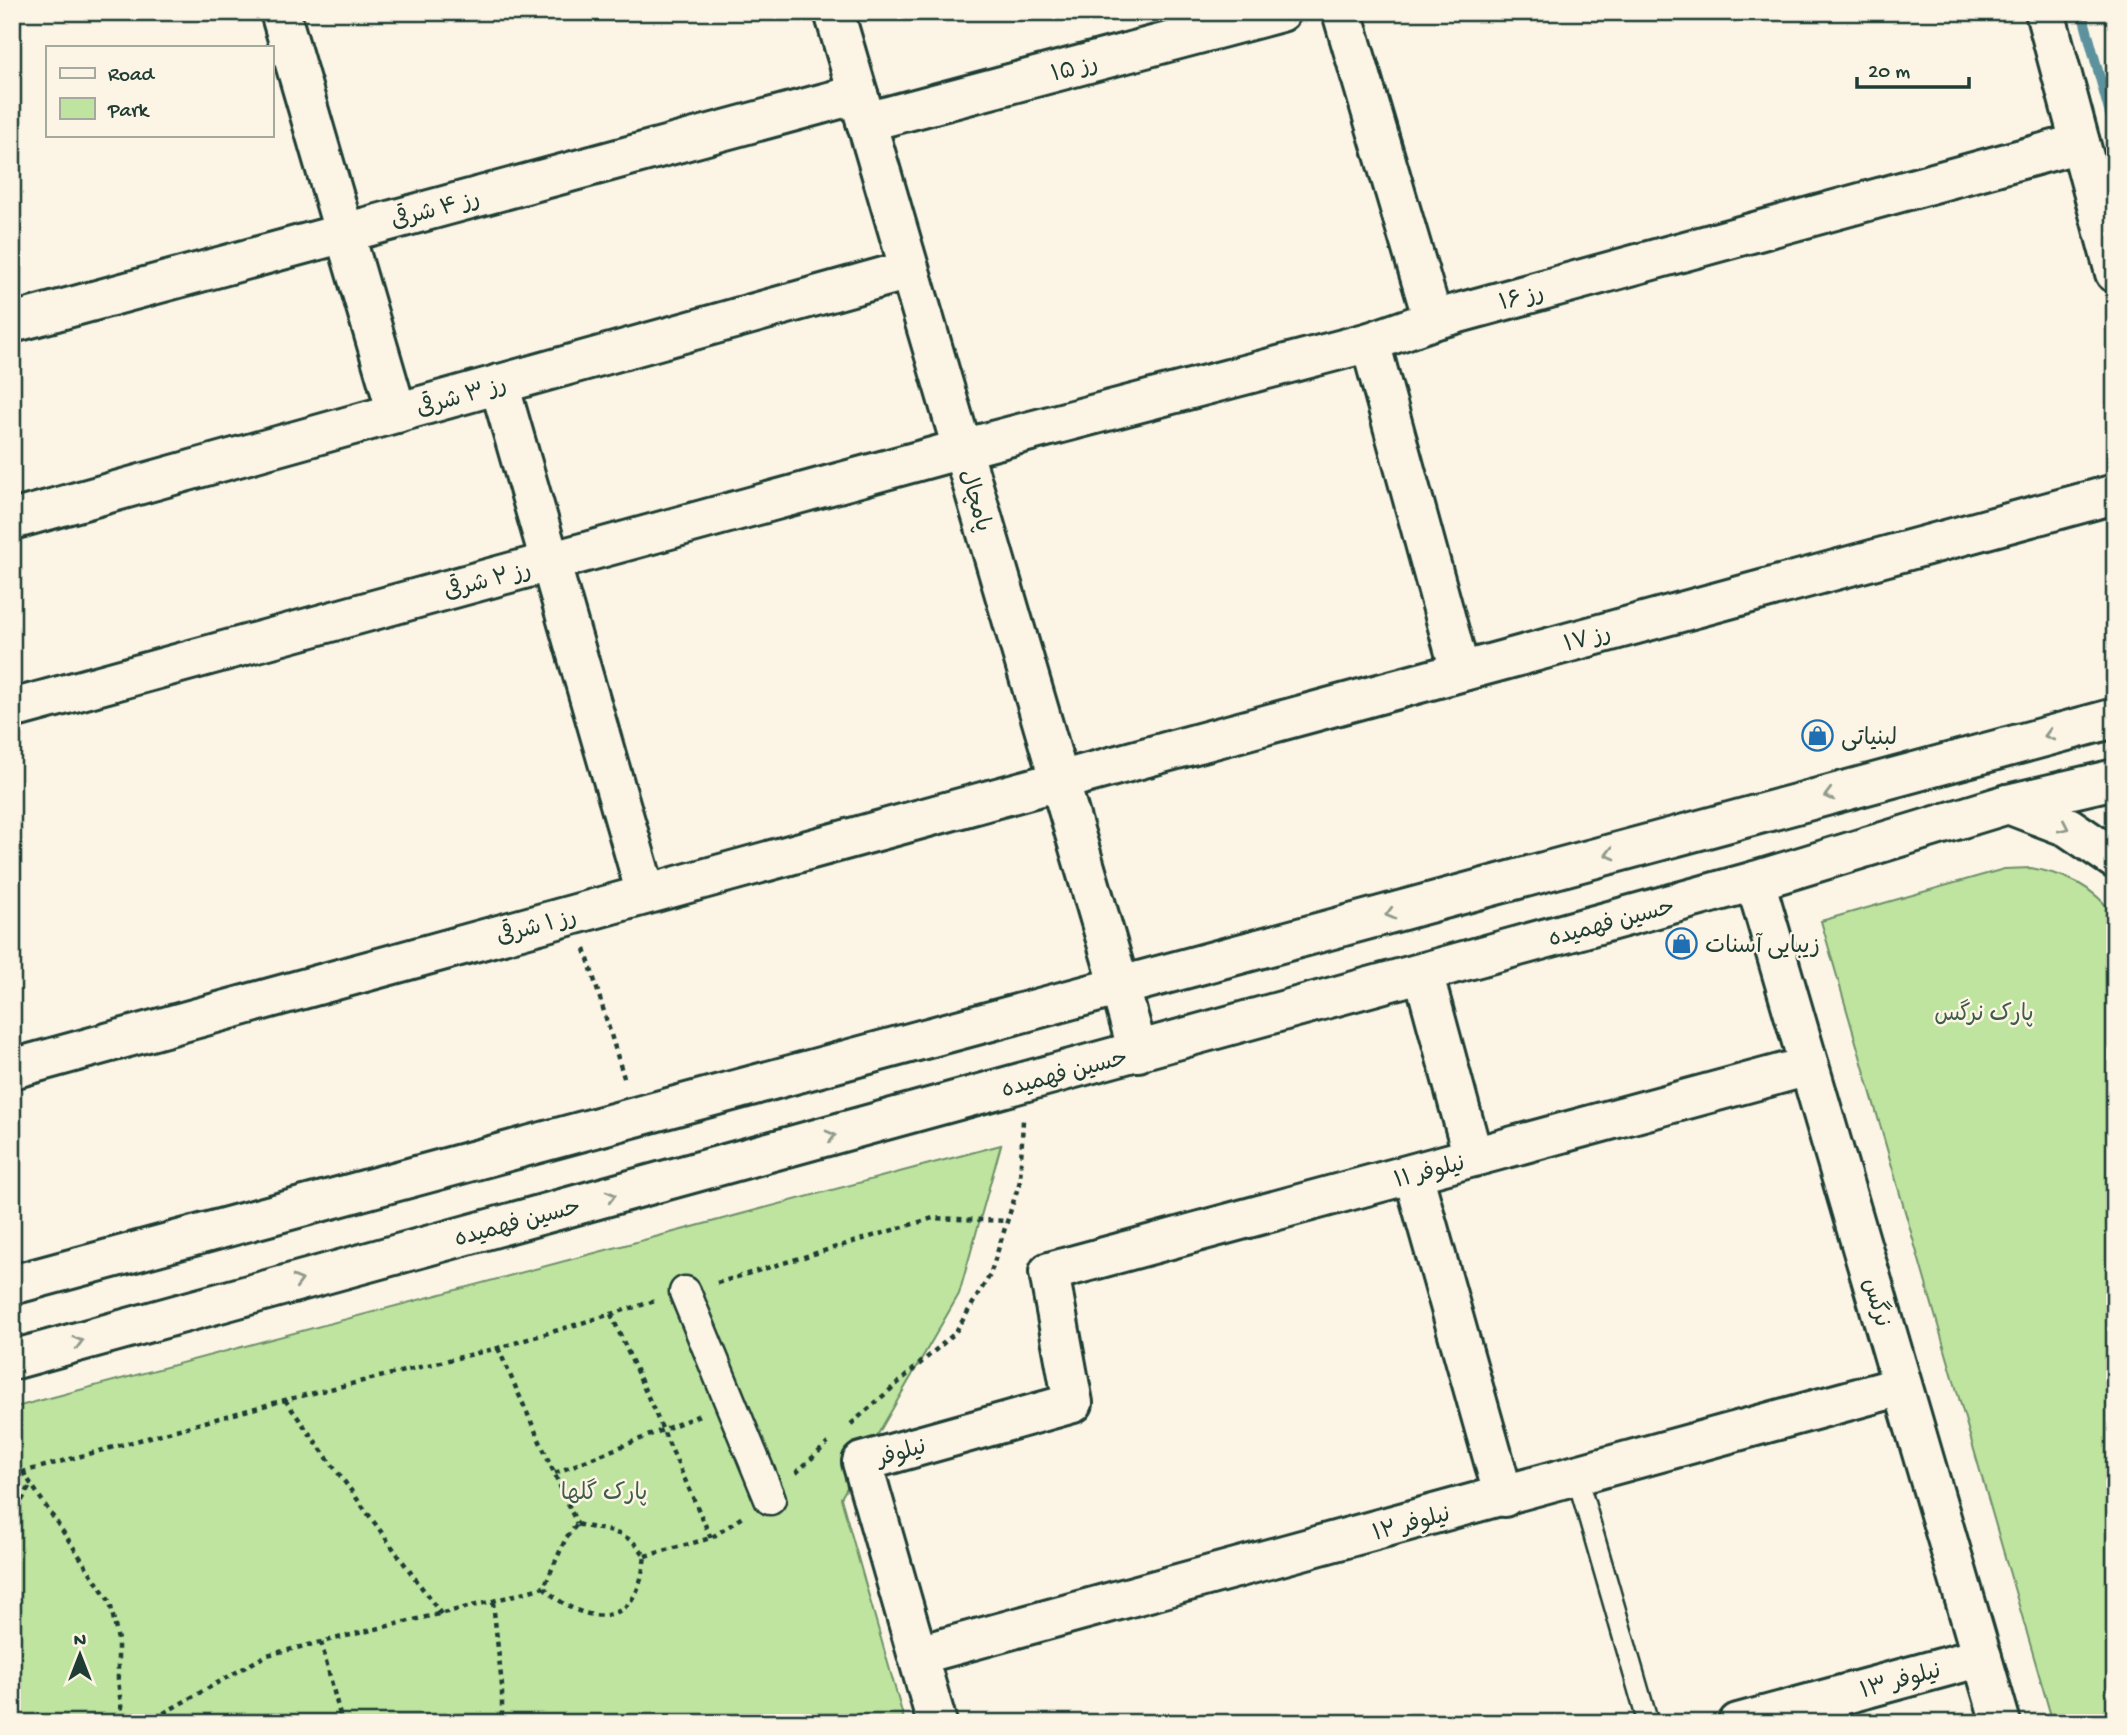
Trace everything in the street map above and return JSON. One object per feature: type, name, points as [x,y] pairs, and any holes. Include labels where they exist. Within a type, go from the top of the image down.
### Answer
[{"type":"street","points":[[279,12],[397,413]]},
{"type":"street","name":"پامچال","points":[[834,12],[1138,1052]]},
{"type":"street","points":[[1342,12],[1433,320]]},
{"type":"street","points":[[2045,12],[2115,273]]},
{"type":"street","name":"رز ۱۵","points":[[862,108],[1271,14]]},
{"type":"street","name":"رز ۴ شرقی","points":[[12,323],[344,233],[862,108]]},
{"type":"street","name":"رز ۱۶","points":[[962,449],[1370,342],[1433,320],[2080,144]]},
{"type":"street","name":"رز ۳ شرقی","points":[[12,520],[909,270]]},
{"type":"street","points":[[1370,342],[1461,671]]},
{"type":"street","points":[[499,384],[646,894]]},
{"type":"street","name":"رز ۲ شرقی","points":[[12,709],[962,449]]},
{"type":"street","name":"رز ۱۷","points":[[1059,781],[2115,494]]},
{"type":"street","points":[[12,1285],[2115,718]]},
{"type":"street","name":"حسین فهمیده","points":[[12,1360],[1755,881],[2008,804],[2115,779]]},
{"type":"street","name":"رز ۱ شرقی","points":[[12,1069],[1059,781]]},
{"type":"street","points":[[2008,804],[2068,827],[2115,859]]},
{"type":"street","name":"نرگس","points":[[1755,881],[2001,1723]]},
{"type":"street","points":[[1427,987],[1474,1157]]},
{"type":"street","name":"نیلوفر ۱۱","points":[[1049,1272],[1809,1066]]},
{"type":"street","points":[[1413,1174],[1504,1497]]},
{"type":"street","name":"نیلوفر","points":[[937,1723],[862,1462],[1073,1403],[1049,1272]]},
{"type":"street","points":[[685,1292],[770,1499]]},
{"type":"street","name":"نیلوفر ۱۲","points":[[918,1655],[1504,1497],[1902,1386]]},
{"type":"street","name":"نیلوفر ۱۳","points":[[1738,1723],[1982,1657]]},
{"type":"lane","points":[[1577,1477],[1648,1723]]},
{"type":"path","points":[[574,914],[635,1117]]},
{"type":"path","points":[[847,1428],[955,1333],[990,1275],[1020,1181],[1023,1118]]},
{"type":"path","points":[[12,1475],[285,1400],[498,1348],[933,1218],[1008,1221]]},
{"type":"path","points":[[611,1314],[711,1538]]},
{"type":"path","points":[[498,1348],[578,1524]]},
{"type":"path","points":[[285,1400],[441,1614]]},
{"type":"path","points":[[555,1473],[729,1404]]},
{"type":"path","points":[[645,1556],[711,1538],[770,1499],[836,1436]]},
{"type":"path","points":[[23,1472],[110,1602],[118,1640],[122,1723]]},
{"type":"path","points":[[12,1518],[31,1484]]},
{"type":"path","points":[[544,1587],[556,1601],[597,1617],[618,1611],[633,1598],[642,1576],[645,1556],[636,1542],[621,1534],[578,1524]]},
{"type":"path","points":[[544,1587],[566,1538],[578,1524]]},
{"type":"path","points":[[146,1723],[267,1655],[544,1587]]},
{"type":"path","points":[[493,1601],[502,1686],[502,1723]]},
{"type":"path","points":[[321,1642],[342,1723]]},
{"type":"green space","name":"پارک نرگس","points":[[2031,868],[2078,883],[2097,896],[2115,916],[2115,1723],[2053,1723],[1821,921],[2004,869]]},
{"type":"green space","name":"پارک گلها","points":[[1001,1145],[959,1294],[841,1498],[905,1723],[12,1723],[12,1408]]},
{"type":"waterway","points":[[2082,12],[2115,133]]},
{"type":"place","name":"لبنیاتی","points":[[1818,736]]},
{"type":"place","name":"زیبایی آسنات","points":[[1682,944]]}]
